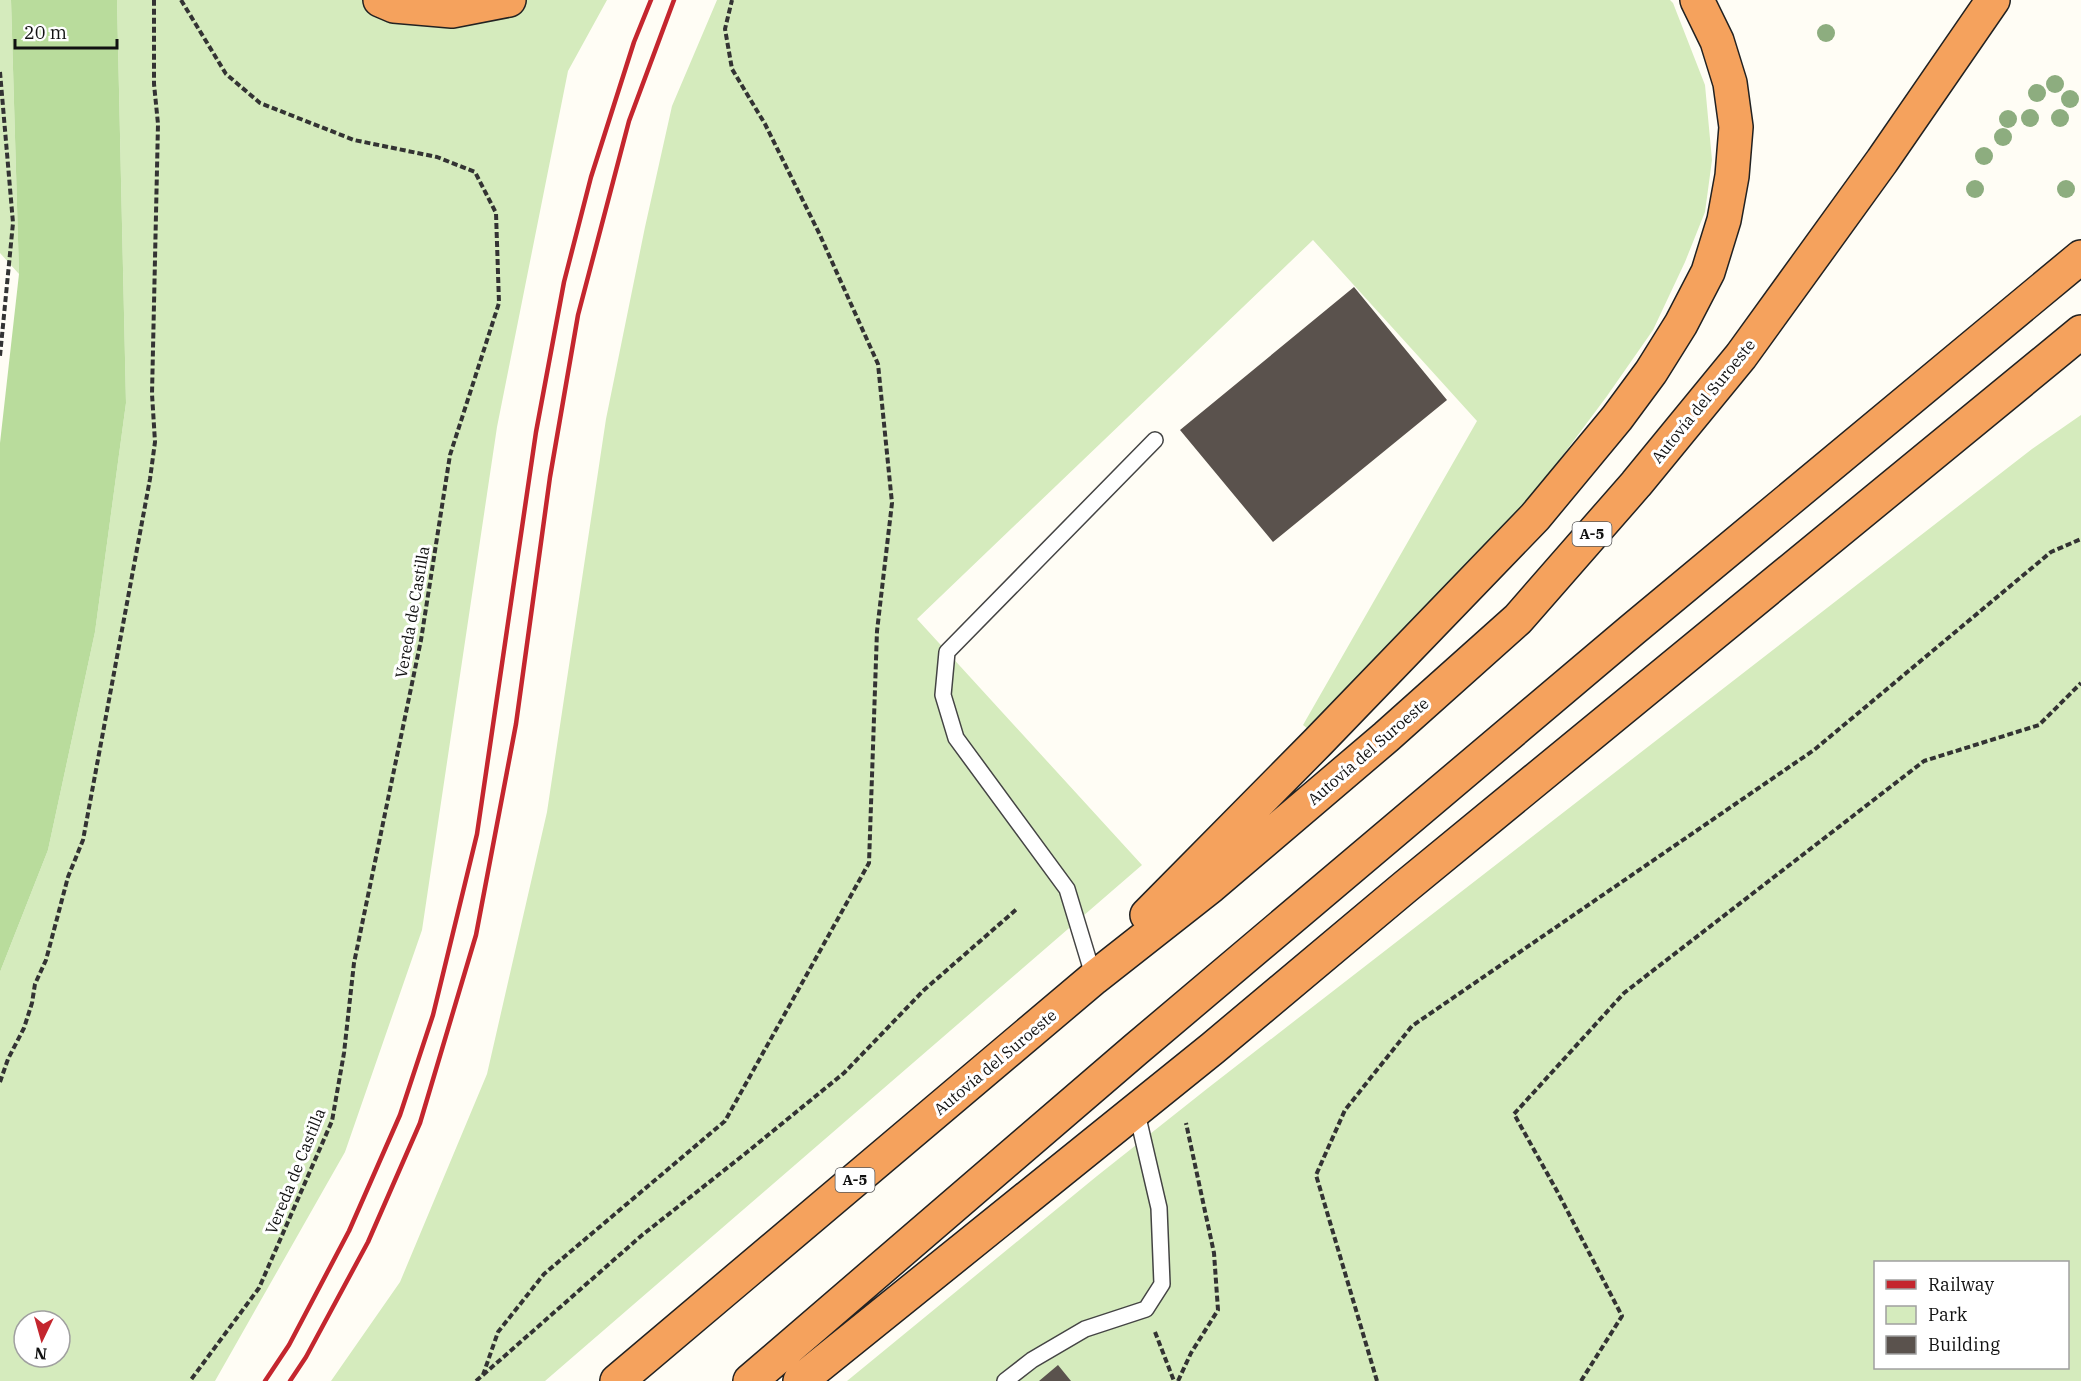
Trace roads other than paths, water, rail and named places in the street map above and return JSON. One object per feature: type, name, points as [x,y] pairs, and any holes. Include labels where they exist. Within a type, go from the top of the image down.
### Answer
[{"type":"highway","points":[[380,0],[394,6],[452,11],[509,0]]},
{"type":"highway","points":[[1094,978],[1157,903],[1318,742],[1535,517],[1617,418],[1651,372],[1682,324],[1708,272],[1724,220],[1732,176],[1736,127],[1730,83],[1720,51],[1697,0]]},
{"type":"highway","name":"Autovía del Suroeste","points":[[617,1381],[1094,978],[1211,886],[1377,745],[1518,619],[1636,484],[1741,356],[1882,161],[1992,0]]},
{"type":"highway","points":[[750,1381],[1117,1065],[1605,653],[2081,257]]},
{"type":"highway","points":[[800,1381],[1136,1109],[2081,332]]},
{"type":"lane","points":[[1094,978],[1067,890],[956,738],[943,694],[947,652],[1155,440]]},
{"type":"lane","points":[[1005,1381],[1032,1360],[1085,1329],[1146,1309],[1162,1284],[1159,1208],[1136,1109]]},
{"type":"railway","points":[[265,1381],[289,1345],[349,1231],[400,1115],[433,1015],[477,834],[536,432],[564,282],[591,177],[634,42],[651,0]]},
{"type":"railway","points":[[290,1381],[306,1357],[368,1242],[420,1123],[476,935],[516,724],[550,477],[578,315],[629,121],[674,0]]}]
